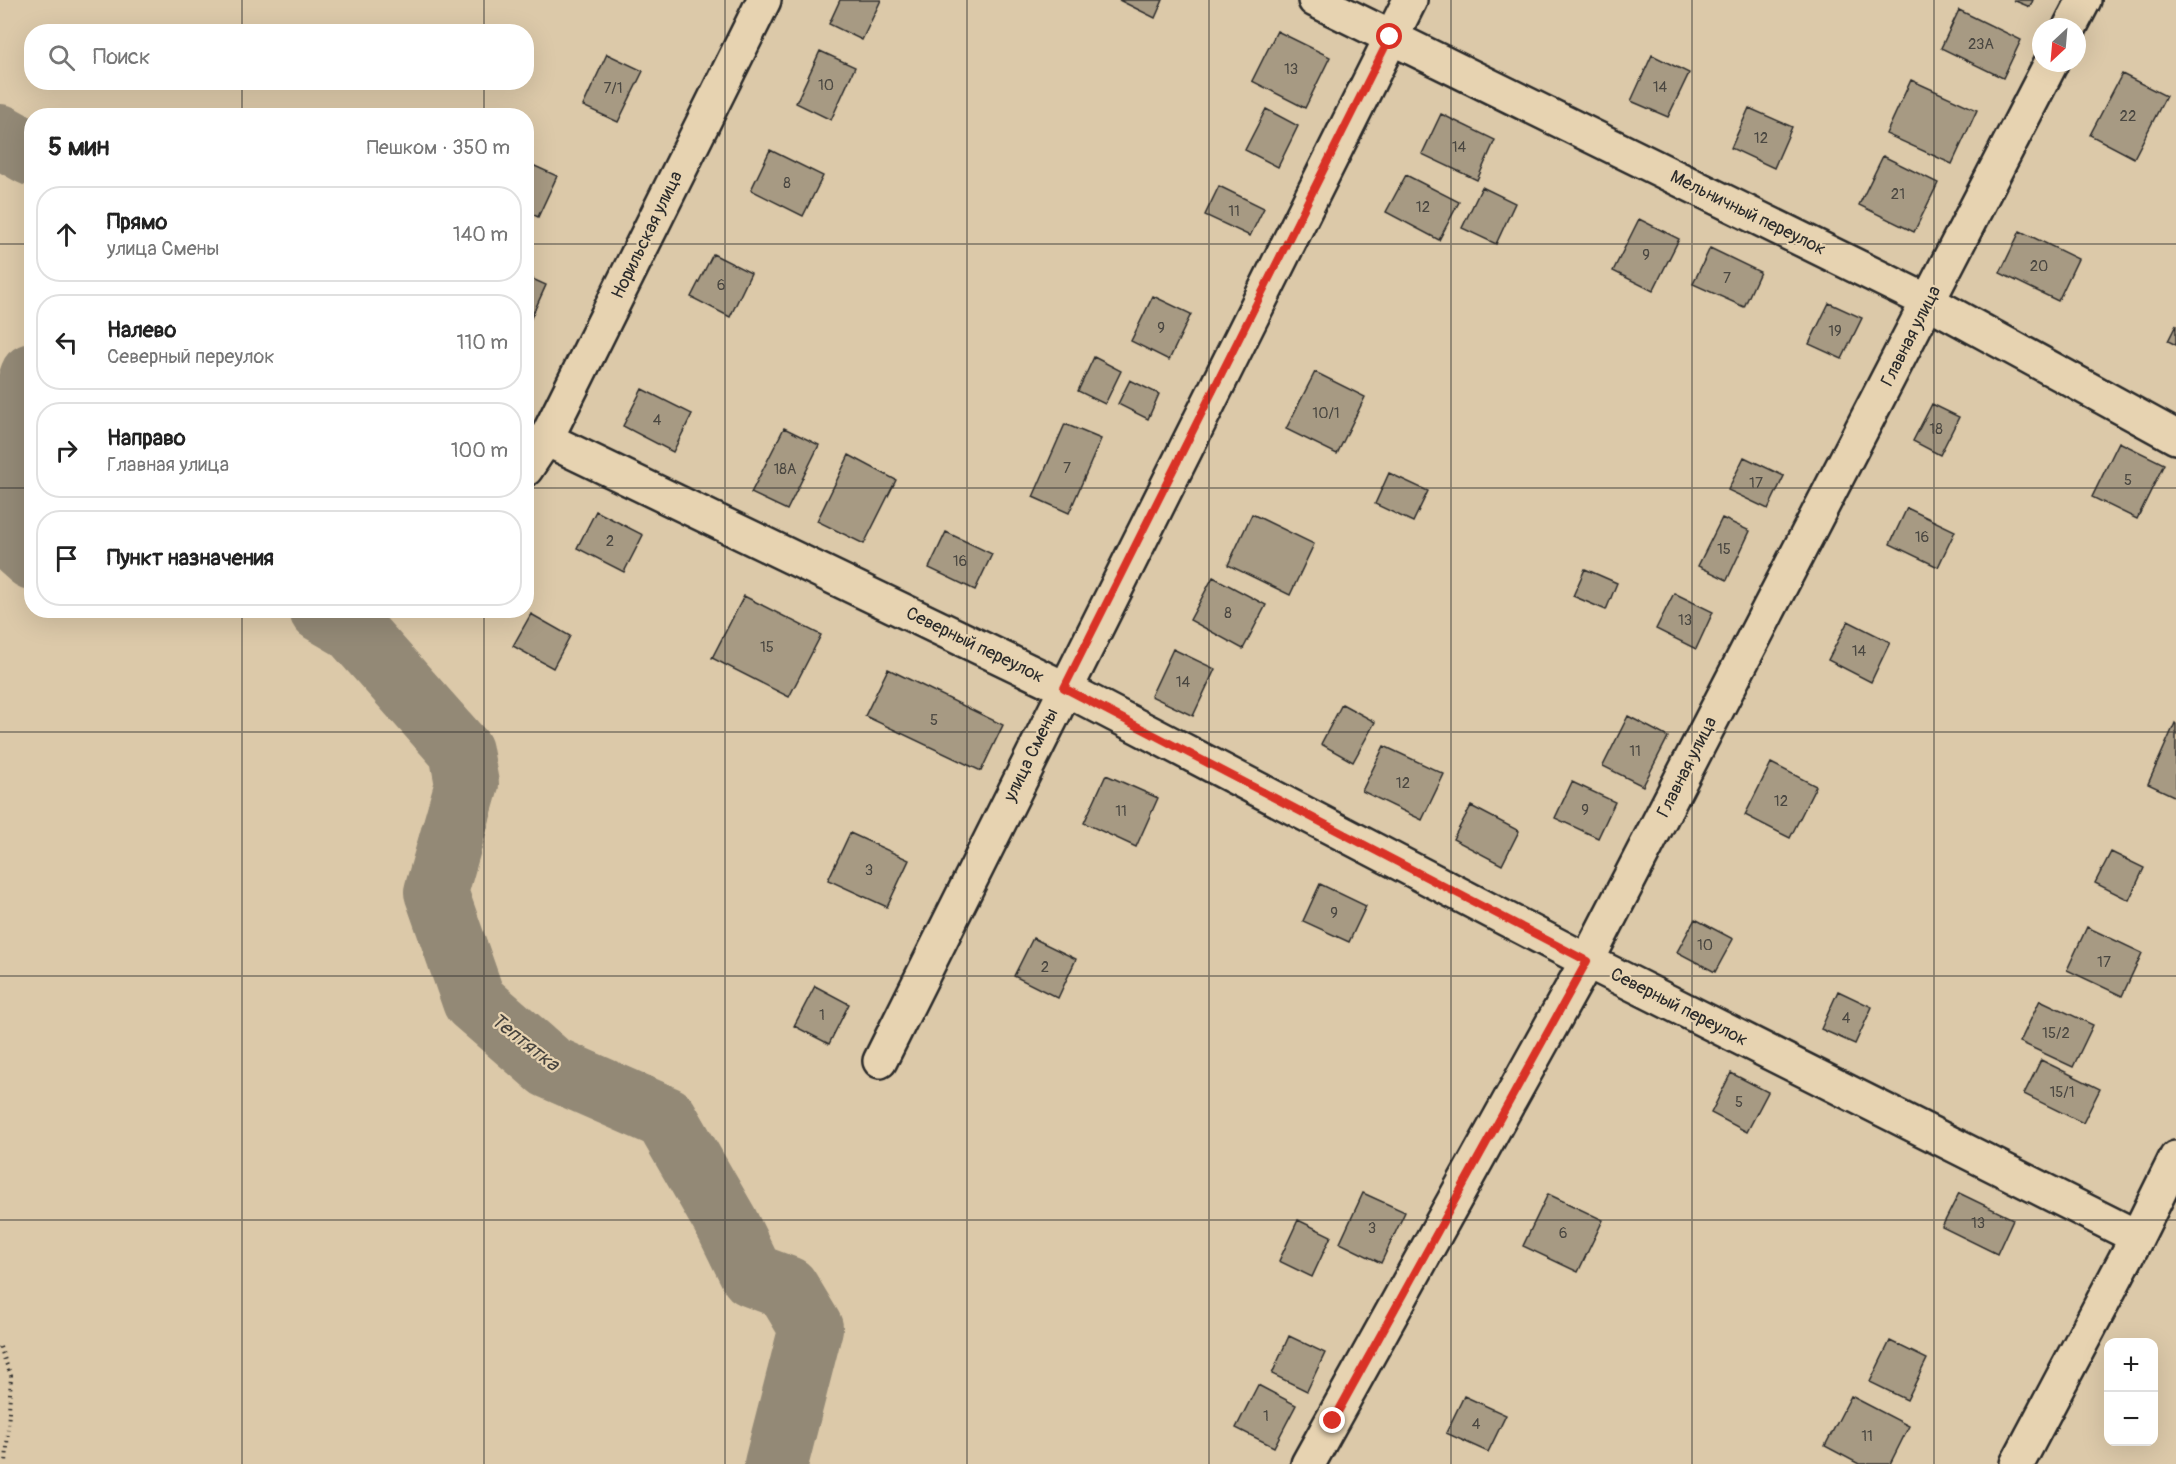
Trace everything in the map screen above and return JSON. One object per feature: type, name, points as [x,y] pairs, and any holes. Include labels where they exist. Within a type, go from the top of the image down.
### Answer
[{"type":"street","name":"Норильская улица","points":[[534,457],[546,439],[764,0]]},
{"type":"street","name":"Мельничный переулок","points":[[1316,0],[1929,302],[2176,436]]},
{"type":"street","name":"улица Смены","points":[[880,1061],[1064,688],[1410,0]]},
{"type":"street","points":[[2075,18],[2084,0]]},
{"type":"street","name":"Главная улица","points":[[1308,1464],[1587,961],[2046,72]]},
{"type":"street","name":"Северный переулок","points":[[546,439],[1064,688],[1587,961],[2137,1237]]},
{"type":"street","points":[[2017,1464],[2137,1237],[2176,1158]]},
{"type":"path","points":[[0,1347],[11,1376],[6,1464]]},
{"type":"building","points":[[840,0],[881,0],[862,40],[829,24]]},
{"type":"building","points":[[1119,0],[1163,0],[1155,18]]},
{"type":"building","points":[[2013,0],[2033,0],[2030,7]]},
{"type":"building","points":[[1959,10],[2021,40],[2003,78],[1941,48]]},
{"type":"building","points":[[1277,31],[1330,57],[1305,108],[1252,81]]},
{"type":"building","points":[[820,51],[855,67],[831,120],[796,103]]},
{"type":"building","points":[[607,54],[643,71],[618,122],[583,106]]},
{"type":"building","points":[[1652,55],[1689,73],[1668,117],[1631,101]]},
{"type":"building","points":[[2122,74],[2166,96],[2134,158],[2090,135]]},
{"type":"building","points":[[1911,80],[1977,110],[1952,164],[1886,134]]},
{"type":"building","points":[[1749,108],[1792,127],[1774,168],[1731,148]]},
{"type":"building","points":[[1266,109],[1298,126],[1278,167],[1245,150]]},
{"type":"building","points":[[1441,114],[1495,140],[1477,180],[1422,154]]},
{"type":"building","points":[[770,150],[823,176],[803,216],[751,190]]},
{"type":"building","points":[[1883,156],[1938,183],[1914,232],[1859,205]]},
{"type":"building","points":[[534,166],[557,176],[538,217],[534,215]]},
{"type":"building","points":[[1406,175],[1459,202],[1439,240],[1386,212]]},
{"type":"building","points":[[1219,186],[1264,208],[1250,236],[1205,215]]},
{"type":"building","points":[[1482,187],[1515,203],[1496,244],[1462,228]]},
{"type":"building","points":[[1639,219],[1679,239],[1653,291],[1613,271]]},
{"type":"building","points":[[2020,231],[2078,259],[2058,301],[2000,273]]},
{"type":"building","points":[[1710,248],[1760,272],[1744,307],[1693,284]]},
{"type":"building","points":[[713,254],[751,273],[730,317],[691,297]]},
{"type":"building","points":[[534,280],[546,285],[534,311]]},
{"type":"building","points":[[1153,296],[1191,314],[1169,360],[1131,341]]},
{"type":"building","points":[[1829,303],[1862,318],[1842,359],[1809,344]]},
{"type":"building","points":[[2176,325],[2176,345],[2168,341]]},
{"type":"building","points":[[1094,357],[1121,371],[1105,404],[1078,391]]},
{"type":"building","points":[[1315,372],[1365,397],[1337,454],[1286,429]]},
{"type":"building","points":[[1130,380],[1159,394],[1148,419],[1118,404]]},
{"type":"building","points":[[642,389],[692,414],[673,452],[623,426]]},
{"type":"building","points":[[1932,404],[1959,417],[1940,455],[1913,441]]},
{"type":"building","points":[[1065,424],[1101,439],[1069,513],[1033,497]]},
{"type":"building","points":[[784,428],[819,445],[787,510],[751,493]]},
{"type":"building","points":[[2119,442],[2164,464],[2137,519],[2092,497]]},
{"type":"building","points":[[849,455],[896,480],[864,544],[817,521]]},
{"type":"building","points":[[1744,457],[1784,476],[1768,509],[1728,490]]},
{"type":"building","points":[[1389,473],[1428,491],[1413,522],[1375,504]]},
{"type":"building","points":[[1907,508],[1955,531],[1938,567],[1890,544]]},
{"type":"building","points":[[596,511],[643,535],[624,572],[577,548]]},
{"type":"building","points":[[1252,514],[1314,544],[1290,595],[1228,565]]},
{"type":"building","points":[[1722,518],[1750,531],[1727,580],[1698,566]]},
{"type":"building","points":[[946,532],[992,554],[975,590],[929,568]]},
{"type":"building","points":[[1585,569],[1617,583],[1606,610],[1573,596]]},
{"type":"building","points":[[1213,577],[1266,605],[1243,649],[1190,620]]},
{"type":"building","points":[[1674,593],[1713,612],[1696,649],[1656,629]]},
{"type":"building","points":[[744,596],[821,635],[789,697],[712,658]]},
{"type":"building","points":[[534,616],[570,636],[553,668],[513,646],[529,618],[534,618]]},
{"type":"building","points":[[1848,621],[1890,642],[1871,682],[1828,660]]},
{"type":"building","points":[[1173,649],[1215,669],[1193,716],[1151,696]]},
{"type":"building","points":[[888,669],[1003,725],[981,771],[865,716]]},
{"type":"building","points":[[1342,704],[1375,722],[1353,762],[1321,744]]},
{"type":"building","points":[[1628,716],[1668,737],[1643,786],[1603,766]]},
{"type":"building","points":[[2176,724],[2176,797],[2148,784]]},
{"type":"building","points":[[1384,746],[1444,774],[1422,820],[1362,791]]},
{"type":"building","points":[[1771,763],[1816,786],[1790,838],[1745,815]]},
{"type":"building","points":[[1106,775],[1158,798],[1136,847],[1084,823]]},
{"type":"building","points":[[1572,782],[1615,802],[1598,838],[1555,818]]},
{"type":"building","points":[[1471,806],[1519,831],[1502,865],[1453,839]]},
{"type":"building","points":[[850,833],[909,860],[887,907],[828,880]]},
{"type":"building","points":[[2111,852],[2144,868],[2129,900],[2095,883]]},
{"type":"building","points":[[1320,884],[1366,906],[1349,942],[1303,921]]},
{"type":"building","points":[[1695,919],[1733,939],[1715,972],[1677,952]]},
{"type":"building","points":[[2087,927],[2142,953],[2122,996],[2067,970]]},
{"type":"building","points":[[1033,938],[1076,959],[1058,998],[1014,976]]},
{"type":"building","points":[[815,986],[849,1004],[829,1044],[794,1026]]},
{"type":"building","points":[[1838,991],[1872,1007],[1855,1044],[1821,1029]]},
{"type":"building","points":[[2040,1000],[2093,1025],[2073,1067],[2020,1042]]},
{"type":"building","points":[[2041,1060],[2100,1089],[2083,1123],[2024,1094]]},
{"type":"building","points":[[1731,1073],[1768,1092],[1747,1132],[1711,1113]]},
{"type":"building","points":[[1363,1193],[1405,1212],[1381,1263],[1340,1243]]},
{"type":"building","points":[[1959,1193],[2013,1219],[1997,1254],[1942,1227]]},
{"type":"building","points":[[1548,1194],[1603,1220],[1578,1272],[1523,1246]]},
{"type":"building","points":[[1298,1220],[1331,1236],[1312,1277],[1279,1261]]},
{"type":"building","points":[[1289,1336],[1325,1353],[1307,1391],[1272,1374]]},
{"type":"building","points":[[1890,1341],[1927,1359],[1907,1400],[1870,1382]]},
{"type":"building","points":[[1258,1385],[1296,1405],[1274,1447],[1236,1428]]},
{"type":"building","points":[[1464,1396],[1506,1415],[1488,1452],[1446,1433]]},
{"type":"building","points":[[1851,1396],[1909,1426],[1890,1464],[1859,1464],[1825,1446]]},
{"type":"waterway","name":"Тептятка","points":[[0,136],[24,150]]},
{"type":"waterway","name":"Тептятка","points":[[24,397],[2,457],[13,541],[24,551]]},
{"type":"waterway","name":"Тептятка","points":[[335,618],[352,628],[461,751],[467,784],[436,892],[474,1001],[550,1067],[666,1118],[727,1224],[752,1275],[787,1288],[811,1328],[776,1464]]},
{"type":"route","points":[[1333,1421],[1587,961],[1064,688],[1390,37]]}]
